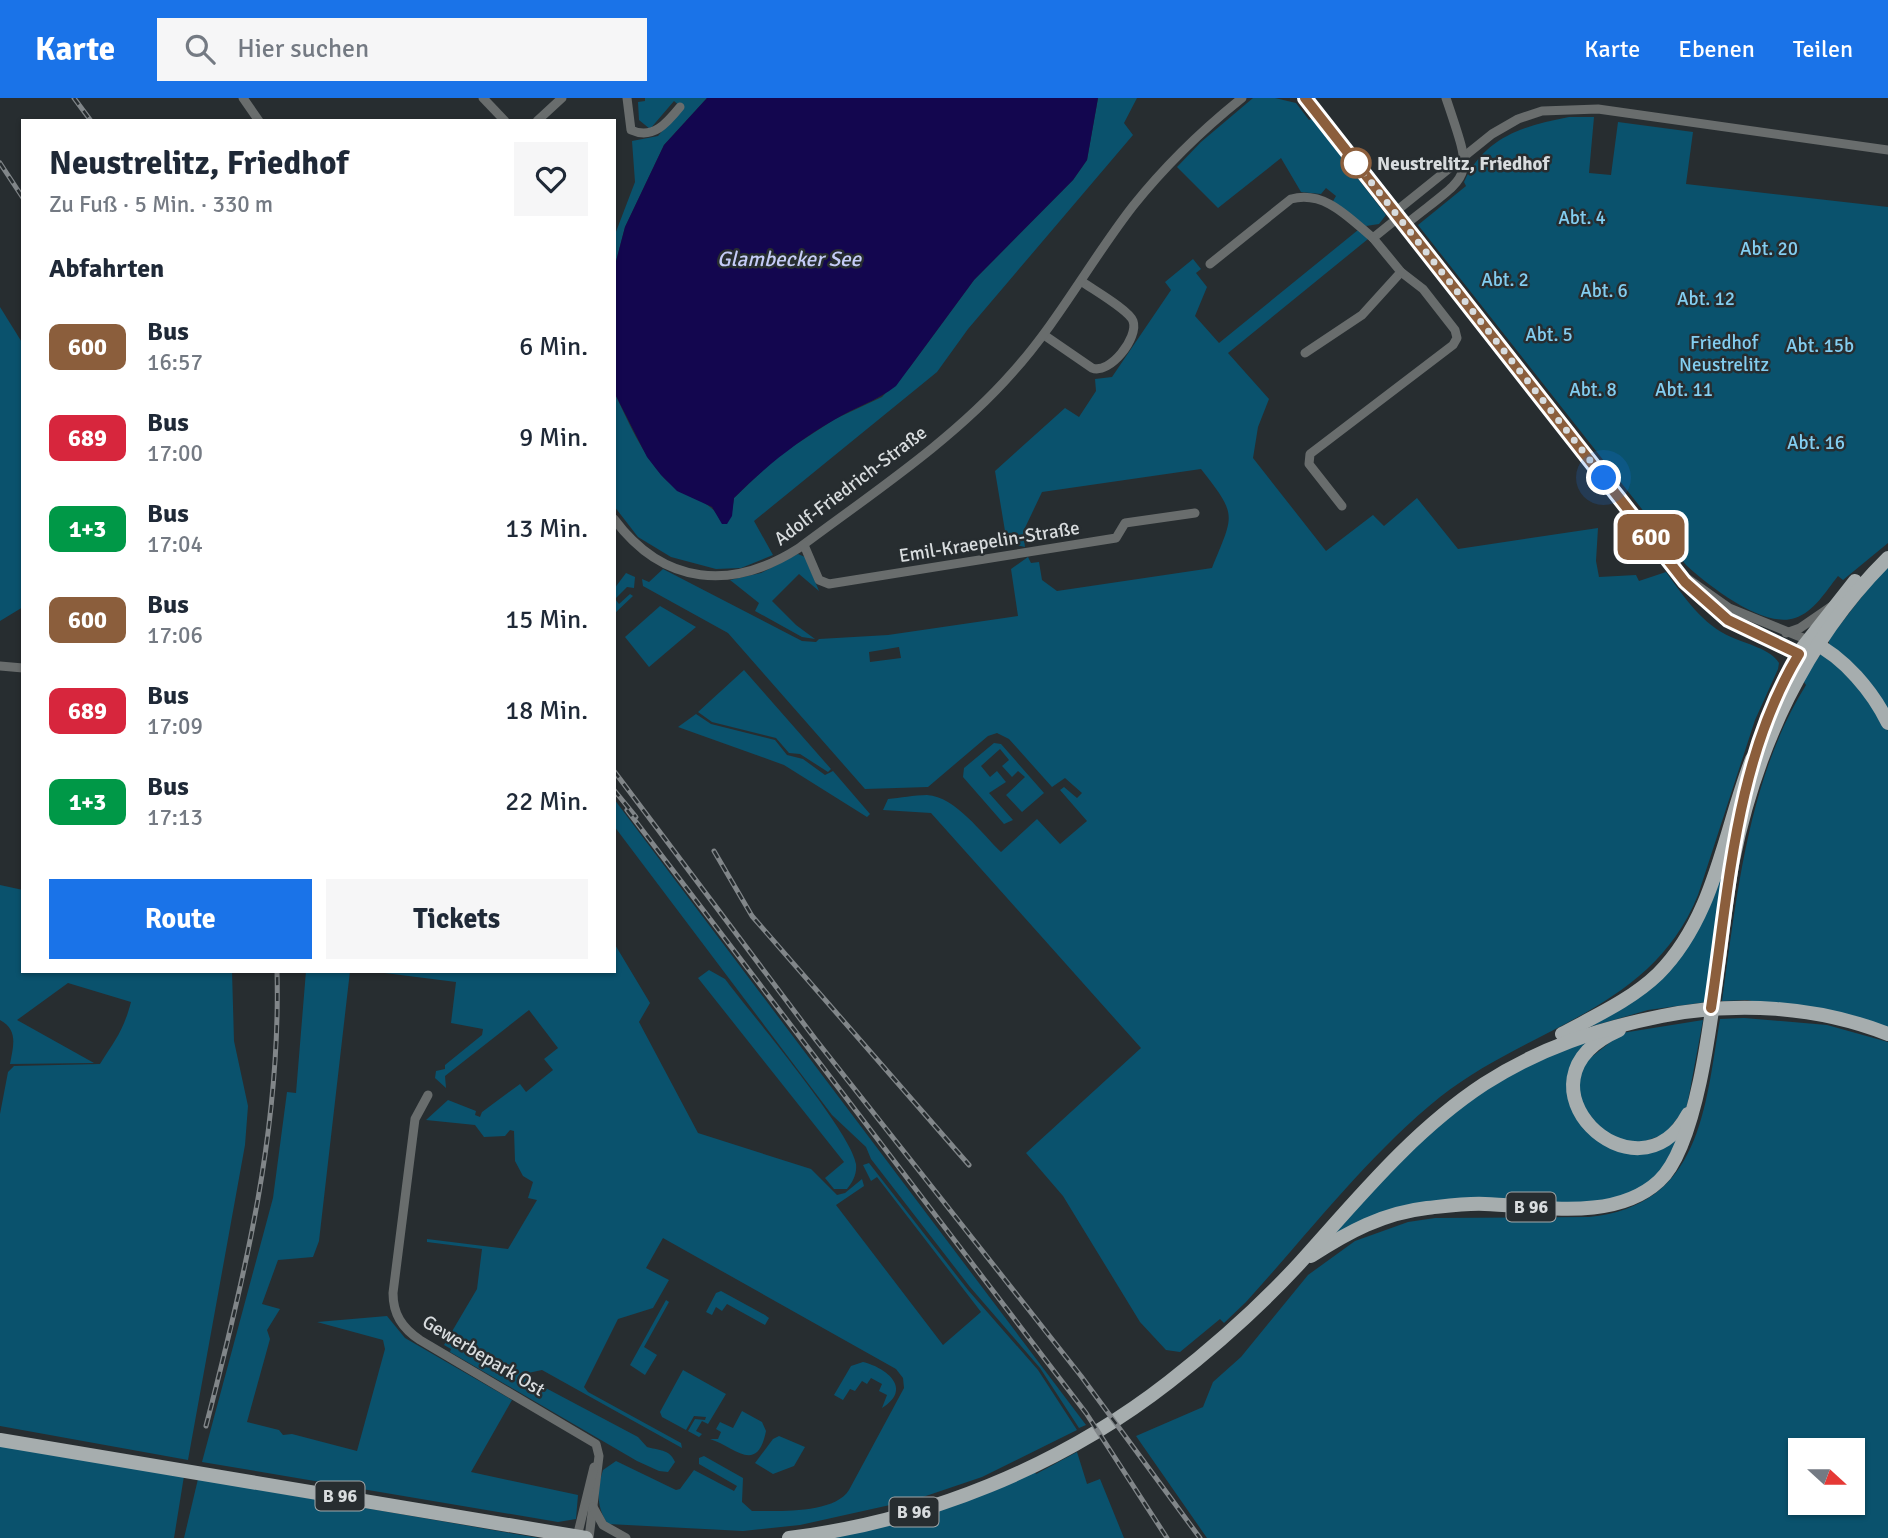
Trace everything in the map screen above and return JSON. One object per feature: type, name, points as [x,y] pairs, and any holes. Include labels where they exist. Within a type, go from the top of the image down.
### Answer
[{"type":"main road","points":[[1813,643],[1834,605],[1888,548]]},
{"type":"main road","points":[[1813,643],[1888,558]]},
{"type":"main road","name":"B 96","points":[[789,1538],[884,1521],[951,1500],[1032,1467],[1133,1408],[1228,1334],[1296,1267],[1352,1202],[1436,1121],[1472,1093],[1553,1040],[1635,992],[1657,975],[1677,950],[1698,916],[1717,868],[1737,797],[1755,752],[1813,643]]},
{"type":"main road","points":[[1813,643],[1860,681],[1888,723]]},
{"type":"main road","name":"B 96","points":[[1734,859],[1759,764],[1804,657]]},
{"type":"main road","name":"B 96","points":[[1296,1267],[1361,1226],[1393,1214],[1482,1204],[1591,1208],[1640,1195],[1658,1182],[1680,1154],[1698,1092],[1734,859],[1755,752]]},
{"type":"main road","name":"B 96","points":[[1522,1062],[1597,1030],[1683,1012],[1746,1007],[1827,1016],[1888,1034]]},
{"type":"main road","name":"B 96","points":[[1650,1018],[1604,1037],[1584,1056],[1577,1072],[1574,1090],[1583,1121],[1598,1136],[1618,1144],[1654,1144],[1680,1127],[1698,1092]]},
{"type":"main road","name":"B 96","points":[[0,1440],[584,1538]]},
{"type":"street","points":[[243,98],[258,119]]},
{"type":"street","points":[[483,98],[503,119]]},
{"type":"street","points":[[539,119],[562,98]]},
{"type":"street","points":[[627,98],[631,130],[638,133],[655,131],[680,107]]},
{"type":"street","name":"Adolf-Friedrich-Straße","points":[[616,521],[643,552],[671,565],[707,575],[737,575],[760,570],[804,545],[971,415],[1044,335],[1149,186],[1176,157],[1242,98]]},
{"type":"street","points":[[1305,98],[1685,582],[1709,606],[1746,630],[1804,657]]},
{"type":"street","points":[[1373,238],[1461,179],[1465,154],[1446,98]]},
{"type":"street","points":[[1400,218],[1465,154],[1498,130],[1525,116],[1542,111],[1585,108],[1888,150]]},
{"type":"street","points":[[1210,264],[1291,199],[1305,195],[1330,204],[1373,238],[1401,272],[1423,289],[1455,330],[1457,338],[1453,345],[1310,454],[1309,464],[1342,506]]},
{"type":"street","points":[[1305,353],[1362,315],[1401,272]]},
{"type":"street","points":[[1044,335],[1092,368],[1100,370],[1111,365],[1133,334],[1134,325],[1129,315],[1080,281]]},
{"type":"street","name":"Emil-Kraepelin-Straße","points":[[804,545],[819,580],[829,584],[1116,538],[1125,523],[1195,513]]},
{"type":"street","points":[[1657,544],[1685,577],[1729,608],[1813,643]]},
{"type":"street","points":[[1786,633],[1800,628],[1834,605]]},
{"type":"street","points":[[0,666],[21,668]]},
{"type":"street","name":"Gewerbepark Ost","points":[[428,1095],[415,1123],[394,1285],[397,1315],[405,1329],[420,1340],[588,1437],[598,1448],[599,1456]]},
{"type":"street","points":[[584,1538],[593,1507],[599,1456]]},
{"type":"street","points":[[584,1538],[586,1490],[599,1456]]},
{"type":"street","points":[[593,1507],[603,1525],[626,1538]]},
{"type":"green space","points":[[645,98],[707,98],[664,145],[625,227],[616,261],[616,232],[635,182],[632,141],[658,136],[682,108],[674,101],[650,129],[639,120],[638,102],[645,101]]},
{"type":"green space","points":[[1098,98],[1137,98],[1124,123],[1133,135],[968,329],[937,372],[754,521],[773,555],[741,568],[716,569],[671,557],[638,537],[616,509],[616,396],[636,437],[656,469],[678,489],[710,507],[720,520],[732,511],[734,498],[778,456],[835,419],[882,397],[910,367],[974,280],[1073,180],[1087,160]]},
{"type":"green space","points":[[1253,98],[1275,98],[1296,103],[1309,120],[1312,119],[1386,215],[1379,224],[1366,226],[1333,201],[1336,196],[1326,188],[1321,194],[1301,192],[1281,158],[1218,208],[1177,167],[1201,142]]},
{"type":"green space","name":"Friedhof Neustrelitz","points":[[1569,117],[1594,117],[1589,173],[1611,175],[1618,122],[1693,132],[1686,184],[1888,207],[1888,543],[1843,580],[1838,576],[1819,600],[1802,615],[1782,620],[1752,611],[1722,593],[1686,565],[1418,225],[1466,186],[1464,182],[1473,167],[1494,144],[1521,130]]},
{"type":"green space","points":[[1358,230],[1368,239],[1228,353],[1269,399],[1258,427],[1253,458],[1326,551],[1373,515],[1384,526],[1417,498],[1458,549],[1598,528],[1596,561],[1599,577],[1636,575],[1639,581],[1666,572],[1695,609],[1712,625],[1731,637],[1764,650],[1779,663],[1755,720],[1698,895],[1677,934],[1651,965],[1620,991],[1476,1072],[1440,1097],[1364,1169],[1246,1302],[1224,1323],[1220,1319],[1180,1352],[1166,1350],[1140,1322],[1063,1196],[1026,1153],[1141,1048],[931,813],[883,810],[888,799],[922,795],[938,797],[958,809],[1001,852],[1037,819],[1060,844],[1087,821],[1060,790],[1064,787],[1077,798],[1082,793],[1065,778],[1052,787],[1009,739],[997,733],[988,736],[928,787],[865,789],[728,633],[643,586],[642,579],[649,582],[663,569],[802,641],[816,642],[819,639],[888,635],[1018,616],[1011,569],[1028,557],[1031,563],[1039,562],[1042,580],[1057,591],[1212,568],[1225,536],[1229,516],[1227,507],[1201,469],[1042,492],[1023,532],[1025,547],[1007,543],[995,471],[1065,408],[1079,417],[1096,391],[1095,379],[1112,377],[1171,290],[1165,282],[1193,259],[1201,269],[1196,273],[1207,287],[1195,316],[1219,343]],"holes":[[[899,647],[901,658],[870,662],[869,652]]]},
{"type":"green space","points":[[0,307],[21,341],[21,608],[0,621]]},
{"type":"green space","points":[[798,554],[805,557],[819,591],[799,574],[772,601],[815,639],[802,637],[755,611],[759,603],[730,580],[761,573]]},
{"type":"green space","points":[[1888,563],[1888,713],[1829,645],[1829,639]]},
{"type":"green space","points":[[626,573],[635,577],[634,588],[627,587],[616,598],[616,586]]},
{"type":"green space","points":[[630,594],[633,596],[616,612],[616,600],[619,604]]},
{"type":"green space","points":[[660,606],[696,627],[649,667],[625,637]]},
{"type":"green space","points":[[1821,654],[1859,688],[1888,731],[1888,1029],[1747,1000],[1722,1001],[1740,879],[1758,798],[1786,721],[1806,685],[1802,679]]},
{"type":"green space","points":[[744,670],[831,769],[828,772],[800,754],[789,753],[776,738],[712,722],[698,712]]},
{"type":"green space","points":[[696,714],[711,724],[775,740],[787,755],[803,759],[825,775],[833,771],[870,814],[867,817],[784,765],[678,727]]},
{"type":"green space","points":[[994,743],[1001,744],[1044,793],[1022,812],[1006,795],[1025,777],[1018,771],[1012,777],[1002,766],[1009,760],[1000,749],[981,766],[990,777],[997,771],[1006,782],[989,793],[1013,820],[1004,824],[963,777],[964,768]]},
{"type":"green space","points":[[616,802],[1086,1425],[1079,1428],[1040,1368],[970,1287],[871,1159],[866,1147],[832,1115],[616,829]]},
{"type":"green space","points":[[1736,823],[1707,1002],[1648,1010],[1586,1028],[1673,966]]},
{"type":"green space","points":[[0,885],[21,890],[21,973],[232,973],[234,1041],[248,1106],[245,1145],[188,1460],[0,1426],[0,1114],[8,1072],[14,1066],[100,1064],[122,1028],[131,1002],[68,983],[17,1020],[94,1063],[10,1064],[12,1034],[0,1020]]},
{"type":"green space","points":[[616,946],[650,1003],[639,1022],[698,1133],[811,1169],[837,1195],[845,1193],[862,1179],[864,1186],[836,1205],[943,1345],[981,1312],[877,1177],[871,1181],[863,1165],[869,1163],[968,1290],[1038,1370],[1077,1430],[982,1477],[917,1499],[800,1525],[743,1531],[608,1524],[600,1505],[600,1484],[603,1470],[616,1461],[676,1490],[680,1489],[694,1470],[734,1491],[737,1486],[699,1464],[699,1458],[704,1456],[743,1478],[742,1502],[752,1511],[805,1510],[842,1498],[849,1490],[904,1388],[903,1378],[896,1369],[663,1238],[646,1268],[669,1280],[653,1308],[618,1319],[584,1387],[588,1392],[681,1443],[682,1448],[542,1370],[528,1373],[525,1377],[638,1437],[647,1447],[667,1452],[675,1462],[668,1472],[637,1461],[450,1352],[451,1349],[444,1345],[477,1289],[482,1249],[427,1242],[427,1239],[508,1249],[537,1200],[528,1198],[533,1182],[523,1176],[515,1161],[514,1131],[510,1130],[505,1136],[484,1137],[475,1125],[426,1120],[448,1100],[476,1111],[475,1115],[480,1117],[482,1112],[520,1084],[526,1092],[553,1070],[544,1059],[558,1048],[529,1010],[445,1076],[446,1088],[435,1078],[436,1071],[445,1069],[445,1065],[482,1035],[483,1029],[451,1023],[456,982],[385,973],[616,973]]},
{"type":"green space","points":[[709,970],[725,979],[837,1127],[856,1164],[854,1178],[847,1189],[834,1189],[825,1178],[844,1162],[698,978]]},
{"type":"green space","points":[[306,973],[350,973],[319,1241],[313,1257],[278,1260],[262,1304],[280,1309],[267,1330],[270,1339],[247,1422],[279,1430],[283,1435],[292,1434],[357,1451],[385,1349],[383,1340],[317,1322],[387,1316],[405,1338],[512,1400],[471,1472],[578,1495],[576,1519],[558,1522],[202,1462],[273,1198],[287,1092],[296,1093]]},
{"type":"green space","points":[[1744,1018],[1827,1025],[1888,1042],[1888,1538],[1207,1538],[1136,1436],[1203,1407],[1213,1382],[1241,1357],[1308,1275],[1355,1241],[1408,1222],[1435,1218],[1589,1217],[1626,1209],[1655,1194],[1676,1173],[1691,1147],[1709,1086],[1720,1019]]},
{"type":"green space","points":[[1703,1020],[1687,1106],[1665,1134],[1640,1143],[1608,1137],[1581,1105],[1579,1077],[1585,1062],[1622,1033]]},
{"type":"green space","points":[[1596,1035],[1589,1044],[1573,1106],[1593,1136],[1605,1143],[1631,1145],[1680,1132],[1680,1144],[1653,1181],[1626,1197],[1591,1204],[1434,1205],[1323,1246],[1412,1148],[1464,1104],[1517,1069]]},
{"type":"green space","points":[[721,1291],[769,1318],[765,1325],[727,1304],[722,1311],[716,1307],[712,1315],[706,1312],[716,1293]]},
{"type":"green space","points":[[666,1300],[669,1302],[644,1347],[657,1355],[645,1375],[630,1365]]},
{"type":"green space","points":[[863,1362],[888,1374],[896,1387],[891,1401],[882,1408],[887,1395],[879,1391],[882,1384],[871,1378],[867,1384],[862,1381],[855,1391],[850,1389],[843,1400],[834,1395],[851,1366]]},
{"type":"green space","points":[[683,1370],[726,1394],[708,1424],[702,1421],[696,1431],[702,1434],[699,1437],[688,1431],[695,1419],[705,1420],[706,1417],[694,1416],[686,1430],[662,1417],[660,1412]]},
{"type":"green space","points":[[742,1411],[762,1422],[766,1431],[762,1445],[751,1455],[744,1455],[710,1439],[718,1439],[721,1432],[716,1429],[720,1422],[733,1428]]},
{"type":"green space","points":[[779,1436],[805,1447],[794,1466],[773,1474],[755,1463],[773,1439]]},
{"type":"green space","points":[[0,1444],[184,1476],[174,1538],[0,1538]]},
{"type":"green space","points":[[1077,1452],[1087,1484],[1100,1479],[1124,1538],[821,1538],[1034,1471],[1036,1474]]},
{"type":"green space","points":[[198,1479],[539,1538],[184,1538]]},
{"type":"water","name":"Glambecker See","points":[[707,98],[1098,98],[1087,160],[1073,180],[974,280],[896,386],[820,428],[769,465],[734,498],[732,516],[727,524],[722,524],[712,507],[677,491],[661,475],[647,457],[616,396],[616,261],[625,227],[664,145]]},
{"type":"railway","points":[[74,98],[90,119]]},
{"type":"railway","points":[[0,163],[21,195]]},
{"type":"railway","points":[[616,774],[816,1040],[1081,1376],[1200,1538]]},
{"type":"railway","points":[[616,792],[636,817]]},
{"type":"railway","points":[[627,810],[1086,1413],[1167,1538]]},
{"type":"railway","points":[[714,851],[752,916],[969,1165]]},
{"type":"railway","points":[[206,1426],[247,1257],[267,1144],[277,1029],[277,973]]},
{"type":"bus line","name":"600","points":[[1305,98],[1685,582],[1728,620],[1799,654],[1787,675],[1755,752],[1736,837],[1711,1008]]},
{"type":"place","name":"Neustrelitz, Friedhof","points":[[1356,163]]},
{"type":"route","points":[[1356,163],[1604,478]]},
{"type":"park label","name":"Abt. 4","points":[[1582,217]]},
{"type":"park label","name":"Abt. 20","points":[[1769,248]]},
{"type":"park label","name":"Abt. 2","points":[[1505,279]]},
{"type":"park label","name":"Abt. 6","points":[[1604,290]]},
{"type":"park label","name":"Abt. 12","points":[[1706,298]]},
{"type":"park label","name":"Abt. 5","points":[[1549,334]]},
{"type":"park label","name":"Abt. 15b","points":[[1820,345]]},
{"type":"park label","name":"Abt. 8","points":[[1593,389]]},
{"type":"park label","name":"Abt. 11","points":[[1684,389]]},
{"type":"park label","name":"Abt. 16","points":[[1816,442]]}]
